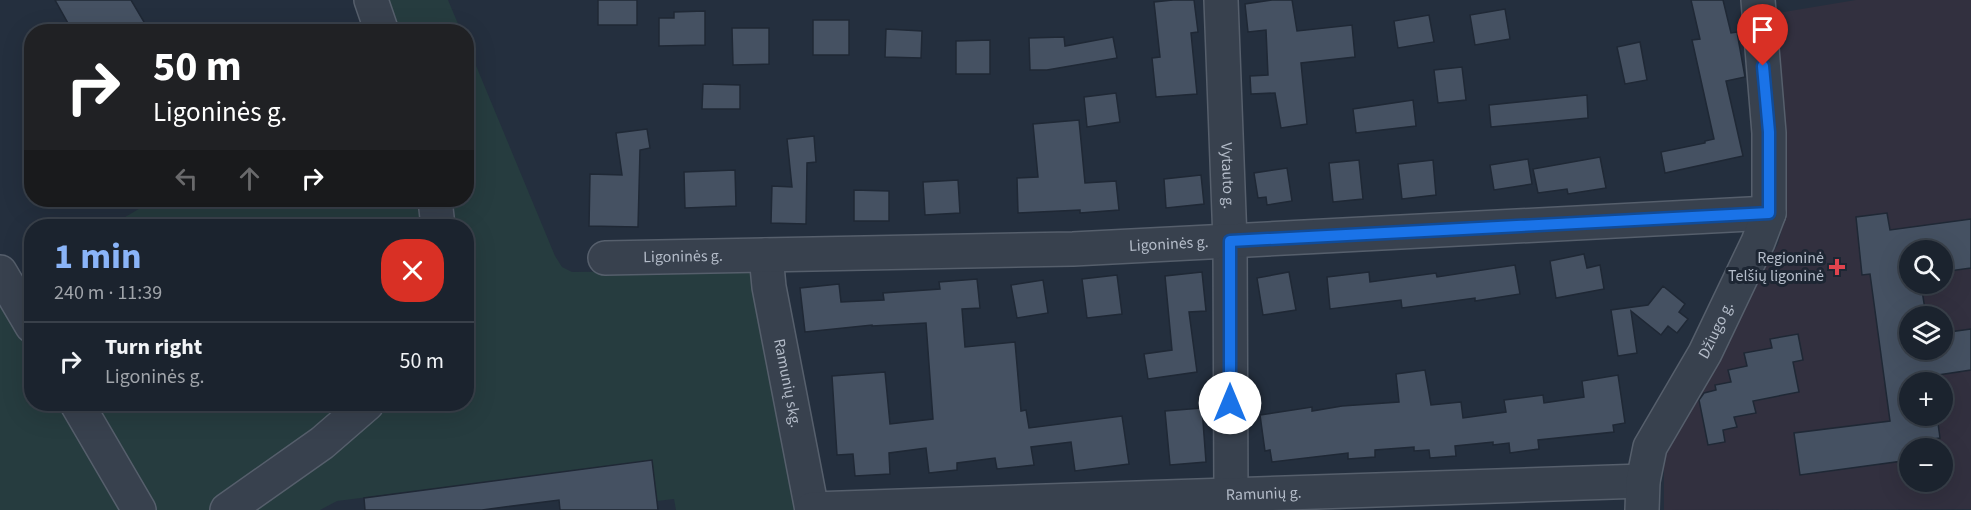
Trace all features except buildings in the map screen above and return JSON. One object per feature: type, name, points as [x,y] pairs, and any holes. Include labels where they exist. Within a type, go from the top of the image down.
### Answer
[{"type":"street","points":[[371,0],[379,24]]},
{"type":"street","name":"Vytauto g.","points":[[1221,0],[1230,241],[1231,495]]},
{"type":"street","name":"Džiugo g.","points":[[1642,496],[1650,447],[1705,353],[1758,242],[1769,213],[1769,132],[1758,0]]},
{"type":"street","name":"Ligoninės g.","points":[[605,258],[1073,249],[1769,213]]},
{"type":"street","name":"Ramunių skg.","points":[[766,255],[769,287],[812,509]]},
{"type":"street","points":[[0,272],[24,312]]},
{"type":"street","points":[[81,411],[139,510]]},
{"type":"street","points":[[227,510],[322,443],[359,411]]},
{"type":"street","name":"Ramunių g.","points":[[812,509],[1231,495],[1642,496]]},
{"type":"shaded area","name":"Regioninė Telšių ligoninė","points":[[1856,0],[1971,0],[1971,509],[1664,510],[1664,455],[1702,377],[1778,244],[1786,214],[1772,14]]},
{"type":"green space","points":[[387,0],[448,0],[458,24],[393,24]]},
{"type":"green space","points":[[474,61],[555,256],[562,267],[572,272],[751,270],[800,510],[676,510],[674,499],[657,501],[652,461],[337,501],[320,510],[0,510],[0,295],[24,280],[24,411],[474,411],[474,219],[122,219],[142,207],[474,207]]},
{"type":"place","name":"Regioninė Telšių ligoninė","points":[[1837,267]]},
{"type":"route","points":[[1230,403],[1230,241],[1769,213],[1769,132],[1763,66]]}]
